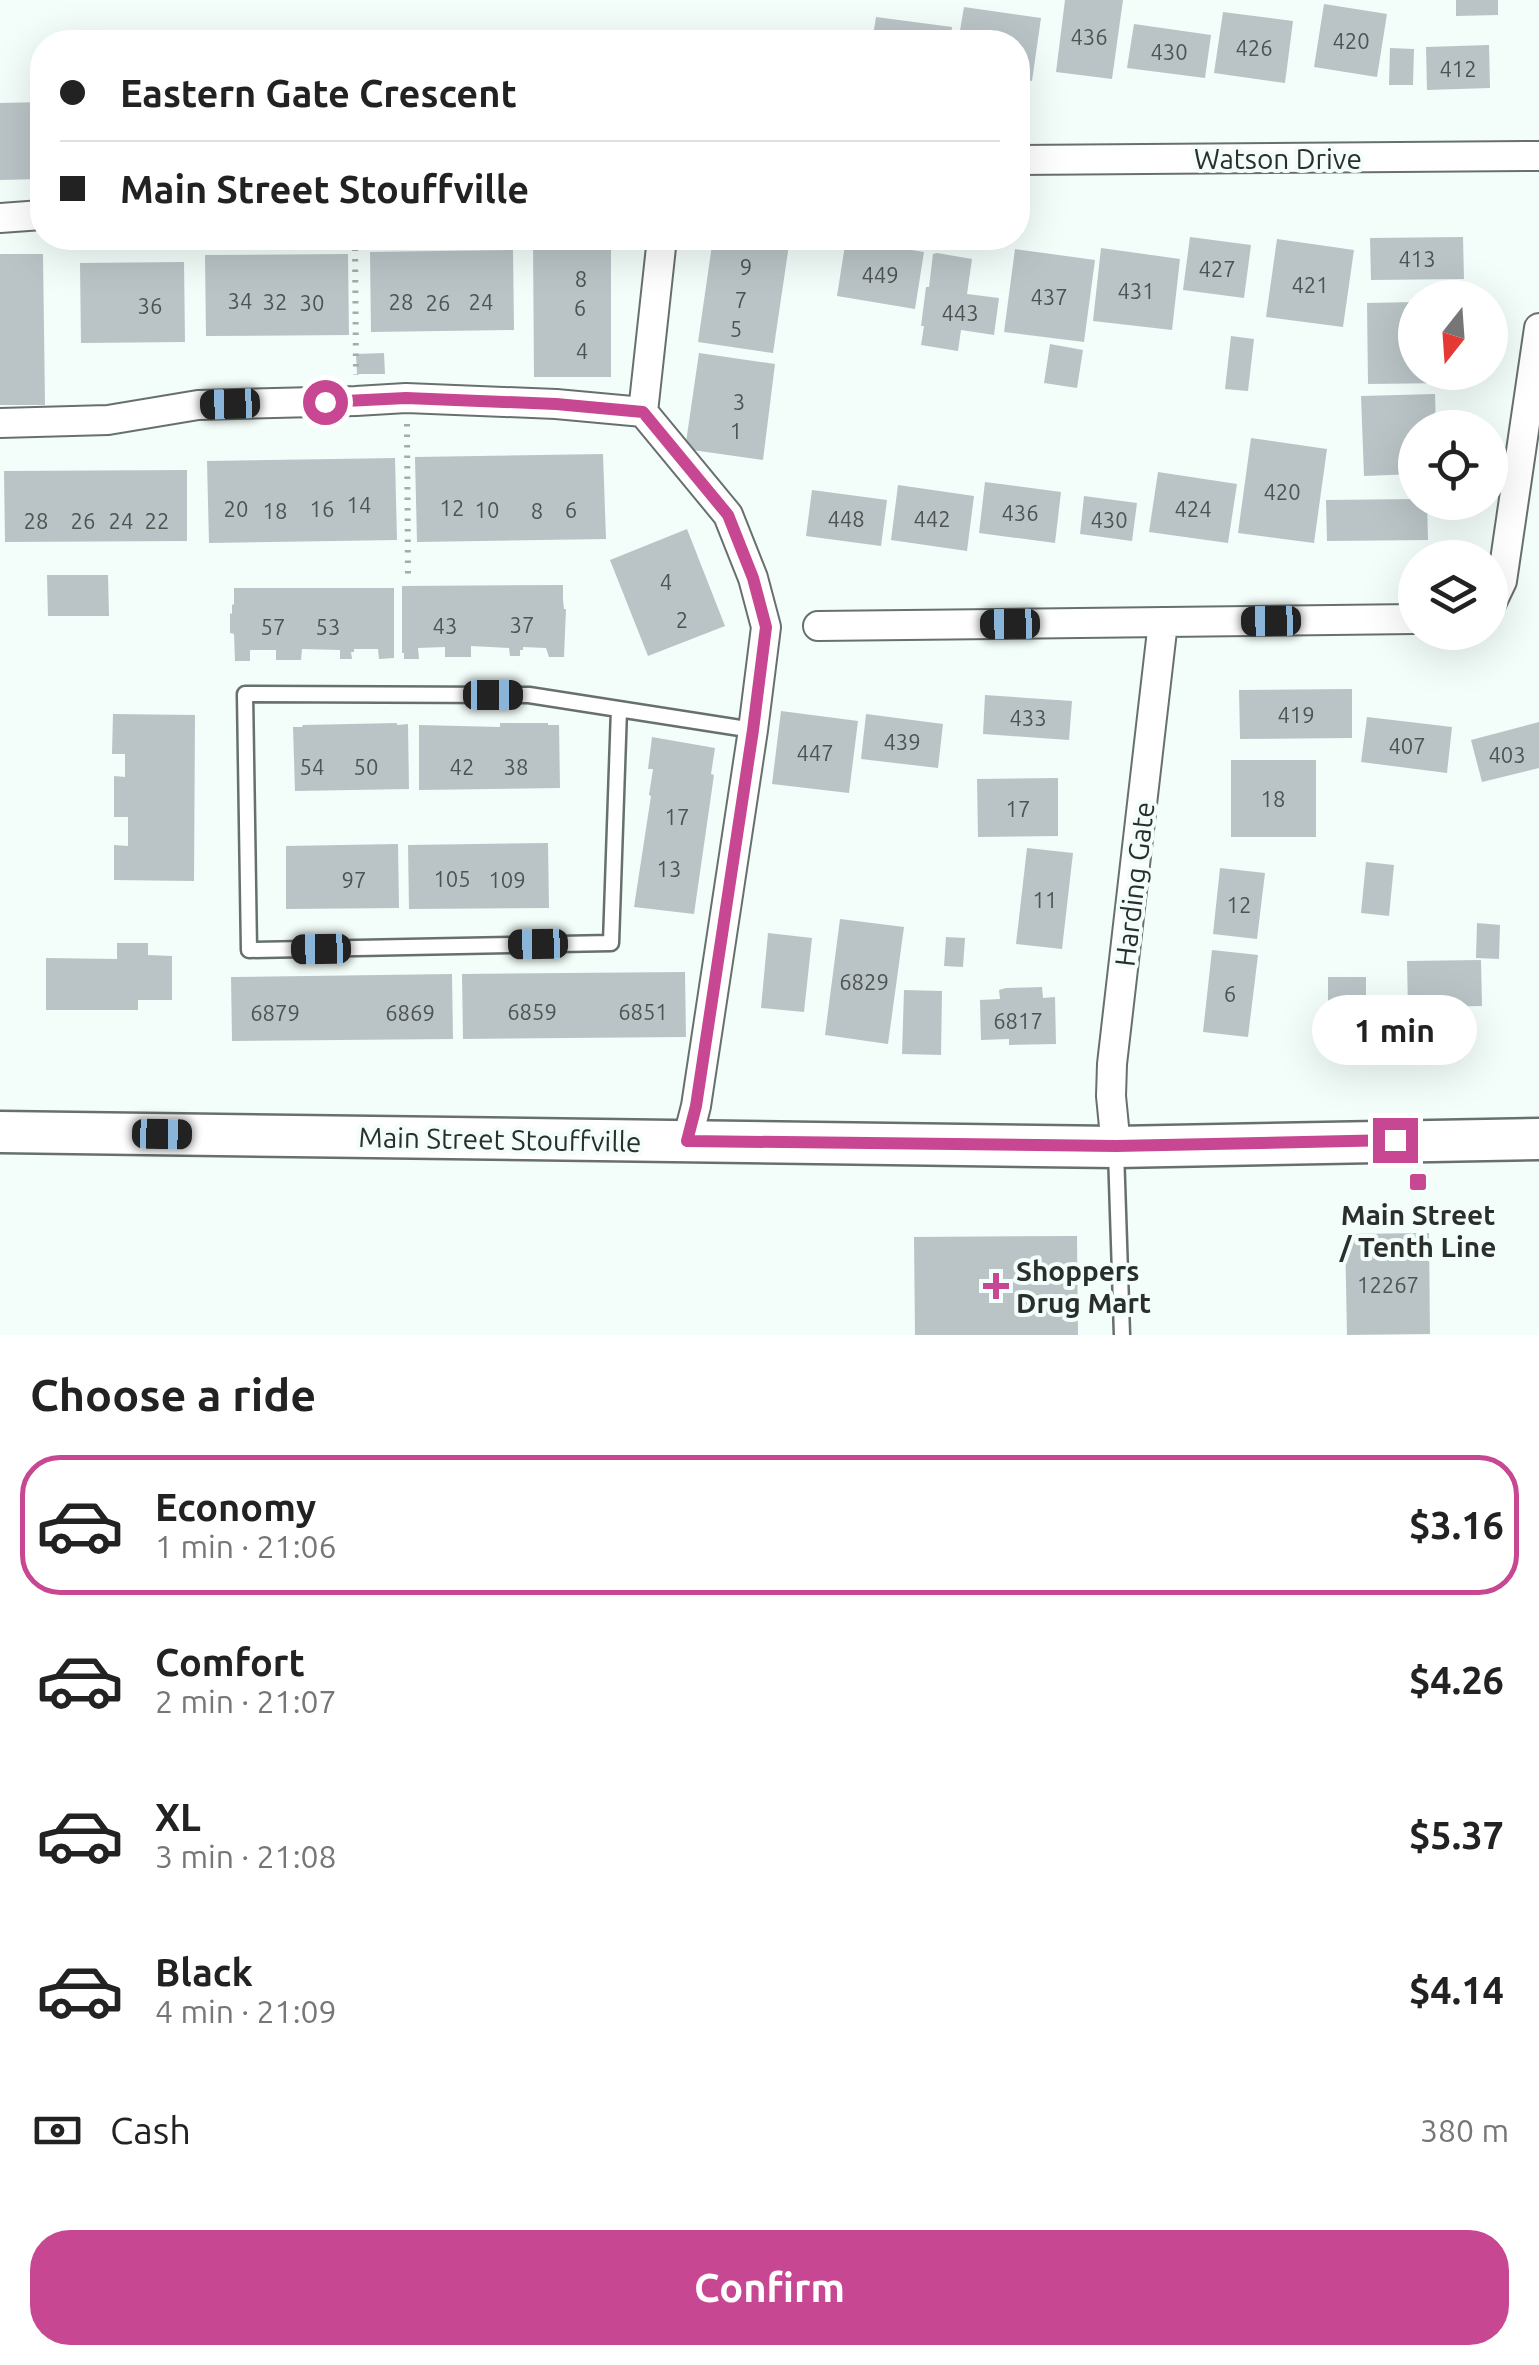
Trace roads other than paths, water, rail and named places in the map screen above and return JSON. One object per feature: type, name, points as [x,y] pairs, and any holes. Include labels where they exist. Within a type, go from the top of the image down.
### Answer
[{"type":"main road","name":"Main Street Stouffville","points":[[0,1132],[1116,1146],[1539,1139]]},
{"type":"street","name":"Watson Drive","points":[[1030,160],[1539,156]]},
{"type":"street","points":[[0,218],[30,216]]},
{"type":"street","points":[[643,412],[661,250]]},
{"type":"street","points":[[1508,540],[1539,328]]},
{"type":"street","points":[[0,423],[108,420],[198,405],[406,398],[643,412],[728,515],[753,578],[766,627],[696,1106],[687,1141]]},
{"type":"street","points":[[818,626],[1398,619]]},
{"type":"street","name":"Harding Gate","points":[[1116,1146],[1112,1064],[1164,622]]},
{"type":"lane","points":[[619,709],[611,943],[249,950],[245,694],[529,695],[619,709],[753,730]]},
{"type":"lane","points":[[1116,1146],[1122,1335]]},
{"type":"place","name":"Main Street / Tenth Line","points":[[1418,1182]]},
{"type":"place","name":"Shoppers Drug Mart","points":[[996,1286]]}]
